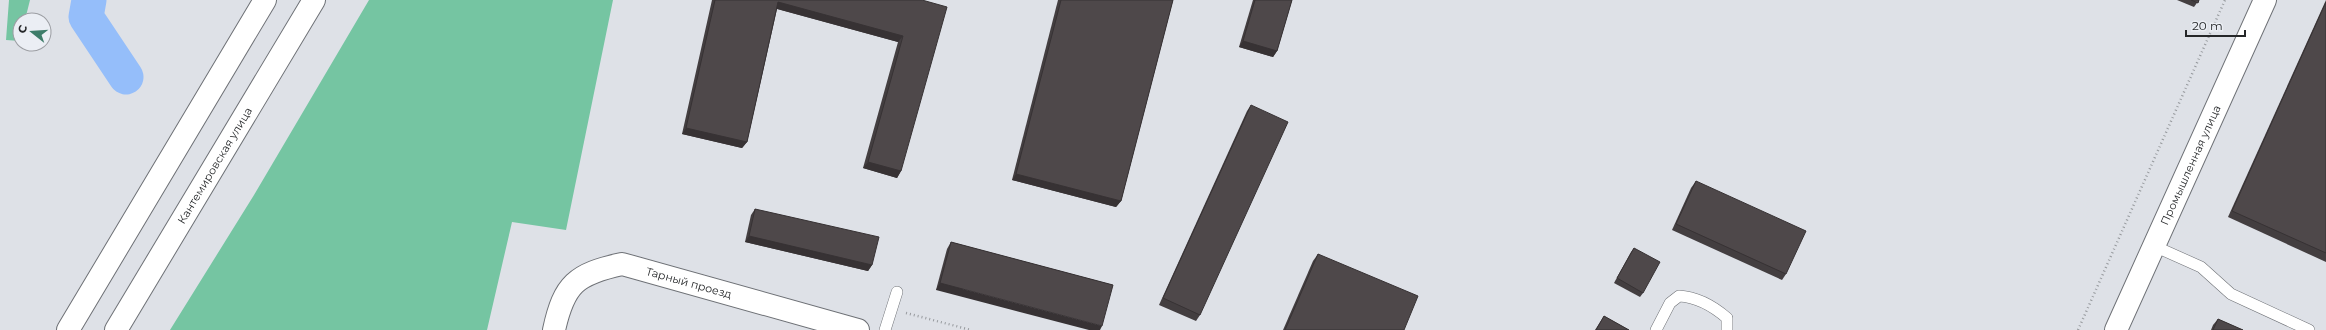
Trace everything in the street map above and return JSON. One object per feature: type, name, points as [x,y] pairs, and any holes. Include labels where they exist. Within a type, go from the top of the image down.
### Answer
[{"type":"main road","points":[[68,330],[265,0]]},
{"type":"main road","name":"Кантемировская улица","points":[[116,330],[314,0]]},
{"type":"main road","name":"Промышленная улица","points":[[2116,330],[2265,0]]},
{"type":"main road","name":"Тарный проезд","points":[[554,330],[560,303],[571,286],[596,270],[622,264],[858,330]]},
{"type":"lane","points":[[2154,246],[2201,267],[2231,294],[2309,330]]},
{"type":"lane","points":[[885,330],[897,292]]},
{"type":"lane","points":[[1656,330],[1670,303],[1679,296],[1692,297],[1717,309],[1727,318],[1727,330]]},
{"type":"path","points":[[2078,330],[2225,0]]},
{"type":"path","points":[[891,309],[971,330]]},
{"type":"green space","points":[[9,0],[30,0],[27,12],[12,12],[12,40],[6,40]]},
{"type":"green space","points":[[369,0],[613,0],[566,230],[512,222],[487,330],[170,330],[254,195]]},
{"type":"building","points":[[715,0],[922,0],[947,7],[901,171],[868,162],[903,36],[778,2],[747,142],[686,128]]},
{"type":"building","points":[[1061,0],[1173,0],[1121,201],[1016,174]]},
{"type":"building","points":[[1255,0],[1292,0],[1277,51],[1243,41]]},
{"type":"building","points":[[2191,0],[2199,0],[2198,3]]},
{"type":"building","points":[[2326,2],[2326,253],[2232,211]]},
{"type":"building","points":[[1251,105],[1288,122],[1200,315],[1163,298]]},
{"type":"building","points":[[1696,181],[1806,231],[1786,274],[1676,224]]},
{"type":"building","points":[[755,209],[879,237],[872,265],[749,236]]},
{"type":"building","points":[[951,242],[1113,285],[1102,326],[940,283]]},
{"type":"building","points":[[1634,248],[1660,262],[1643,293],[1617,278]]},
{"type":"building","points":[[1318,254],[1418,296],[1404,330],[1285,330]]},
{"type":"building","points":[[1604,316],[1629,330],[1596,330]]},
{"type":"building","points":[[2218,319],[2243,330],[2213,330]]},
{"type":"waterway","points":[[89,0],[86,17],[126,77]]}]
